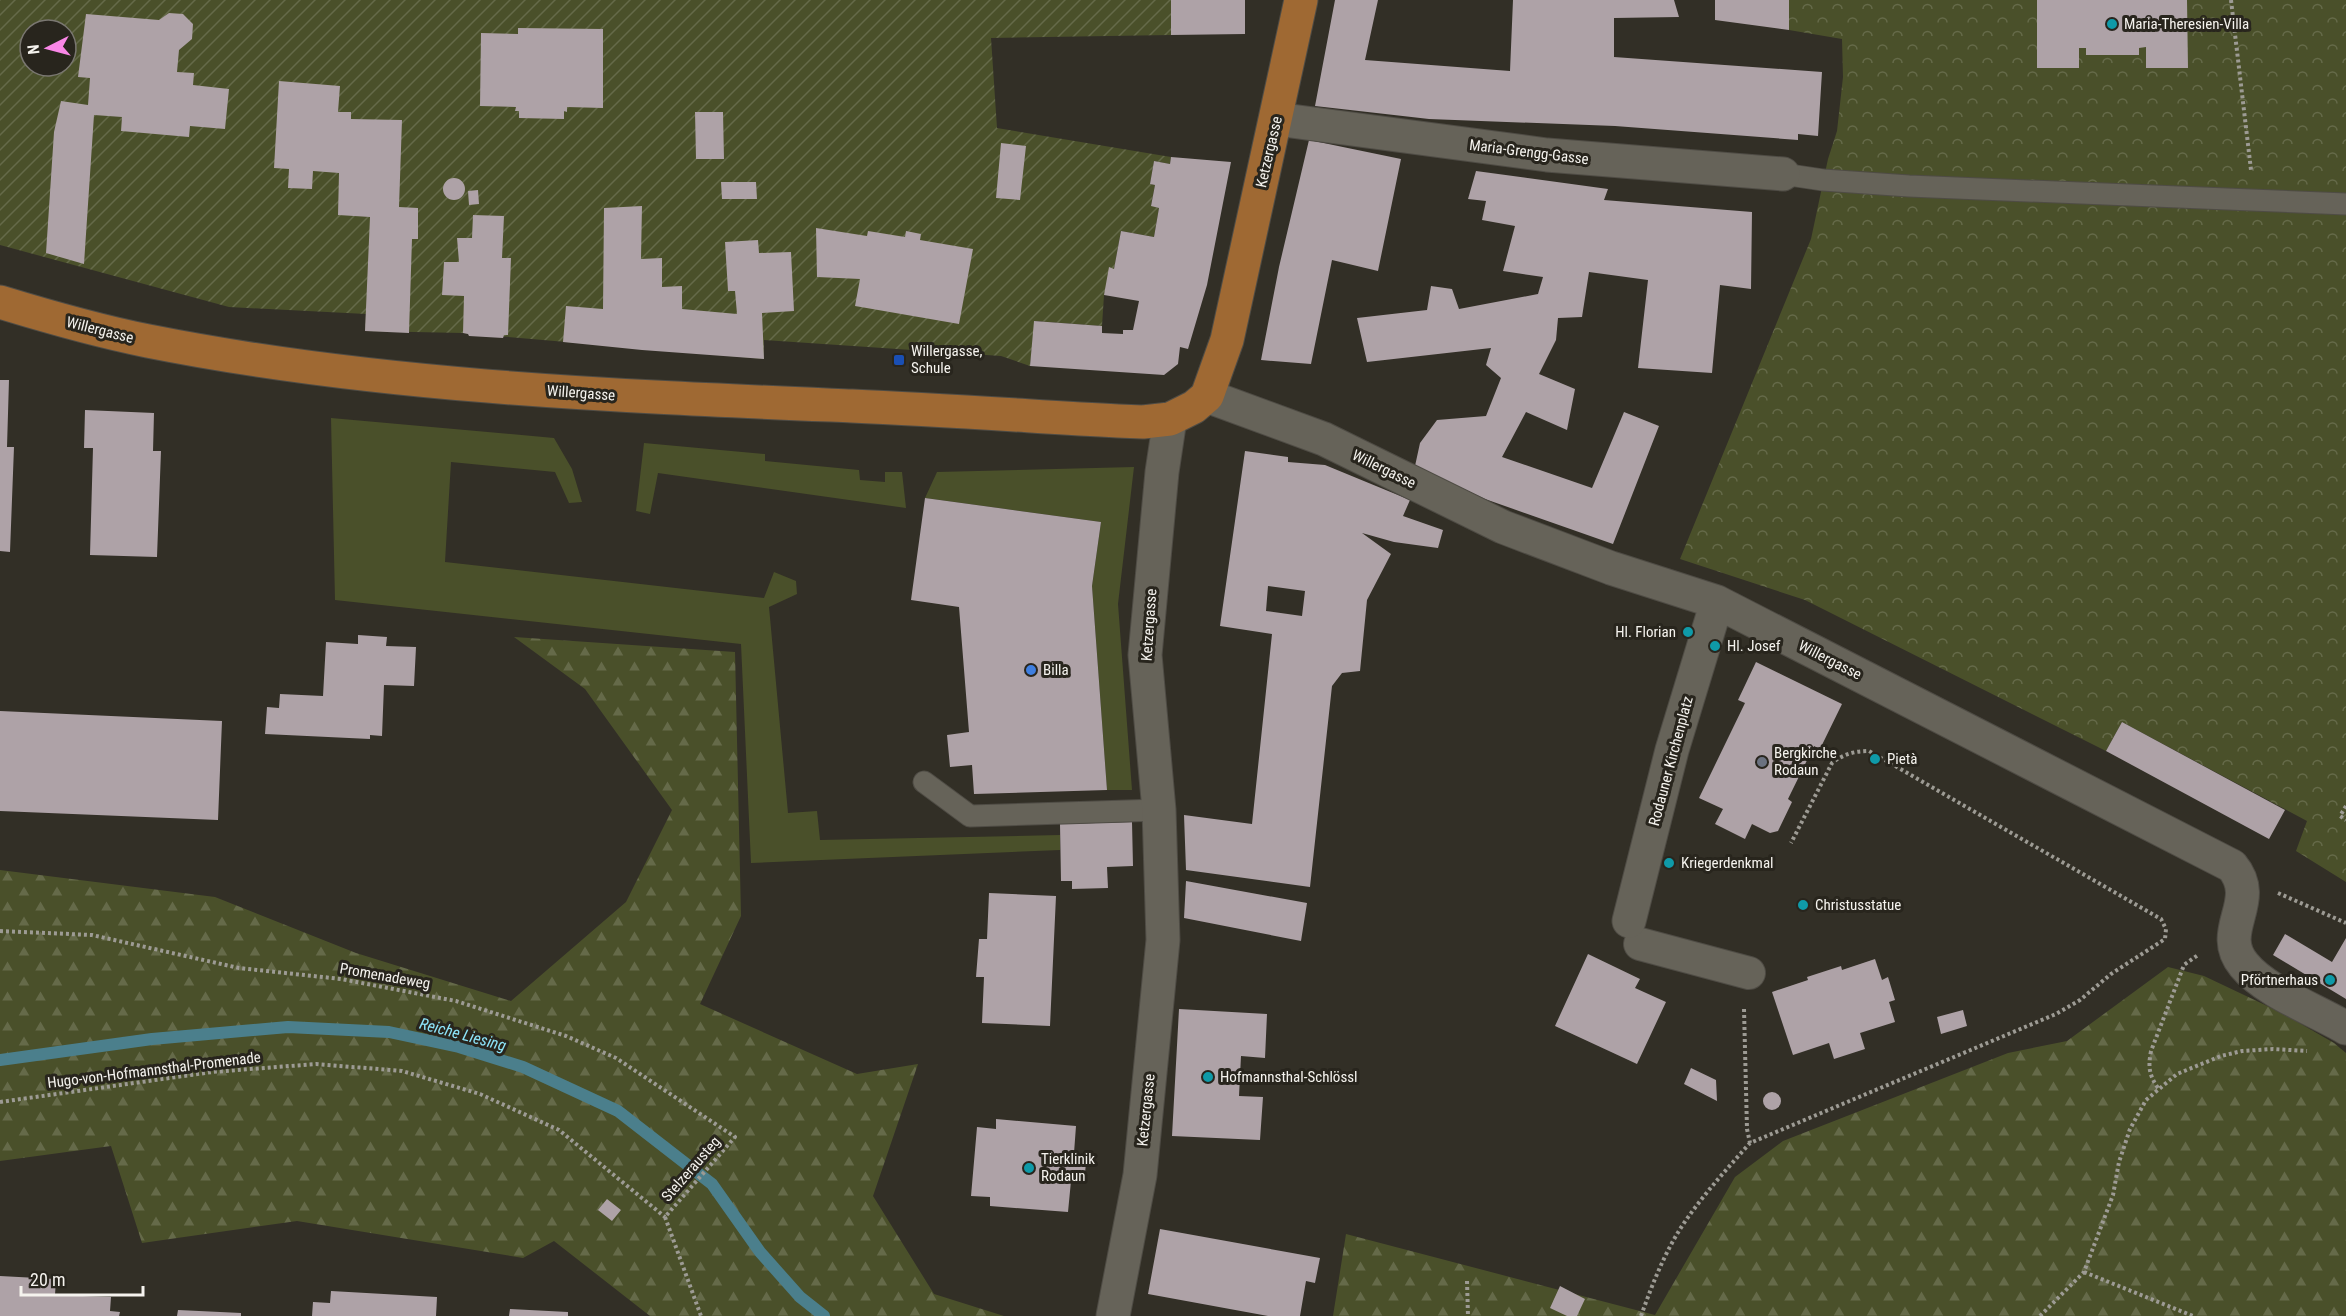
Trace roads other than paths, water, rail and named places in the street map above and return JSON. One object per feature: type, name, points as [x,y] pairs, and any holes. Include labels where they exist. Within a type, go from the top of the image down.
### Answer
[{"type":"main road","name":"Ketzergasse","points":[[1207,396],[1227,340],[1301,0]]},
{"type":"main road","name":"Willergasse","points":[[0,302],[61,320],[145,340],[232,356],[442,382],[619,396],[1118,421],[1143,422],[1170,419]]},
{"type":"main road","points":[[1170,419],[1194,407],[1207,396]]},
{"type":"street","name":"Maria-Grengg-Gasse","points":[[1276,119],[1547,155],[1784,174]]},
{"type":"street","name":"Willergasse","points":[[1207,396],[1324,439],[1503,527],[1611,568],[1717,602],[2232,866],[2243,886],[2243,900],[2234,929],[2234,943],[2244,966],[2262,982],[2346,1028]]},
{"type":"street","name":"Ketzergasse","points":[[1113,1316],[1140,1175],[1163,940],[1159,810],[1145,655],[1162,472],[1170,419]]},
{"type":"street","name":"Rodauner Kirchenplatz","points":[[1717,602],[1672,750],[1634,932],[1749,974]]},
{"type":"lane","points":[[1784,174],[1823,180],[1909,186],[2346,204]]},
{"type":"lane","points":[[924,782],[970,816],[1159,810]]},
{"type":"waterway","name":"Reiche Liesing","points":[[0,1060],[152,1039],[288,1027],[389,1032],[459,1047],[523,1067],[618,1111],[712,1184],[760,1252],[800,1297],[824,1316]]},
{"type":"place","name":"Maria-Theresien-Villa","points":[[2112,24]]},
{"type":"place","name":"Willergasse, Schule","points":[[899,360]]},
{"type":"place","name":"Hl. Florian","points":[[1688,632]]},
{"type":"place","name":"Hl. Josef","points":[[1715,646]]},
{"type":"place","name":"Billa","points":[[1031,670]]},
{"type":"place","name":"Pietà","points":[[1875,759]]},
{"type":"place","name":"Bergkirche Rodaun","points":[[1762,762]]},
{"type":"place","name":"Kriegerdenkmal","points":[[1669,863]]},
{"type":"place","name":"Christusstatue","points":[[1803,905]]},
{"type":"place","name":"Pförtnerhaus","points":[[2330,980]]},
{"type":"place","name":"Hofmannsthal-Schlössl","points":[[1208,1077]]},
{"type":"place","name":"Tierklinik Rodaun","points":[[1029,1168]]}]
